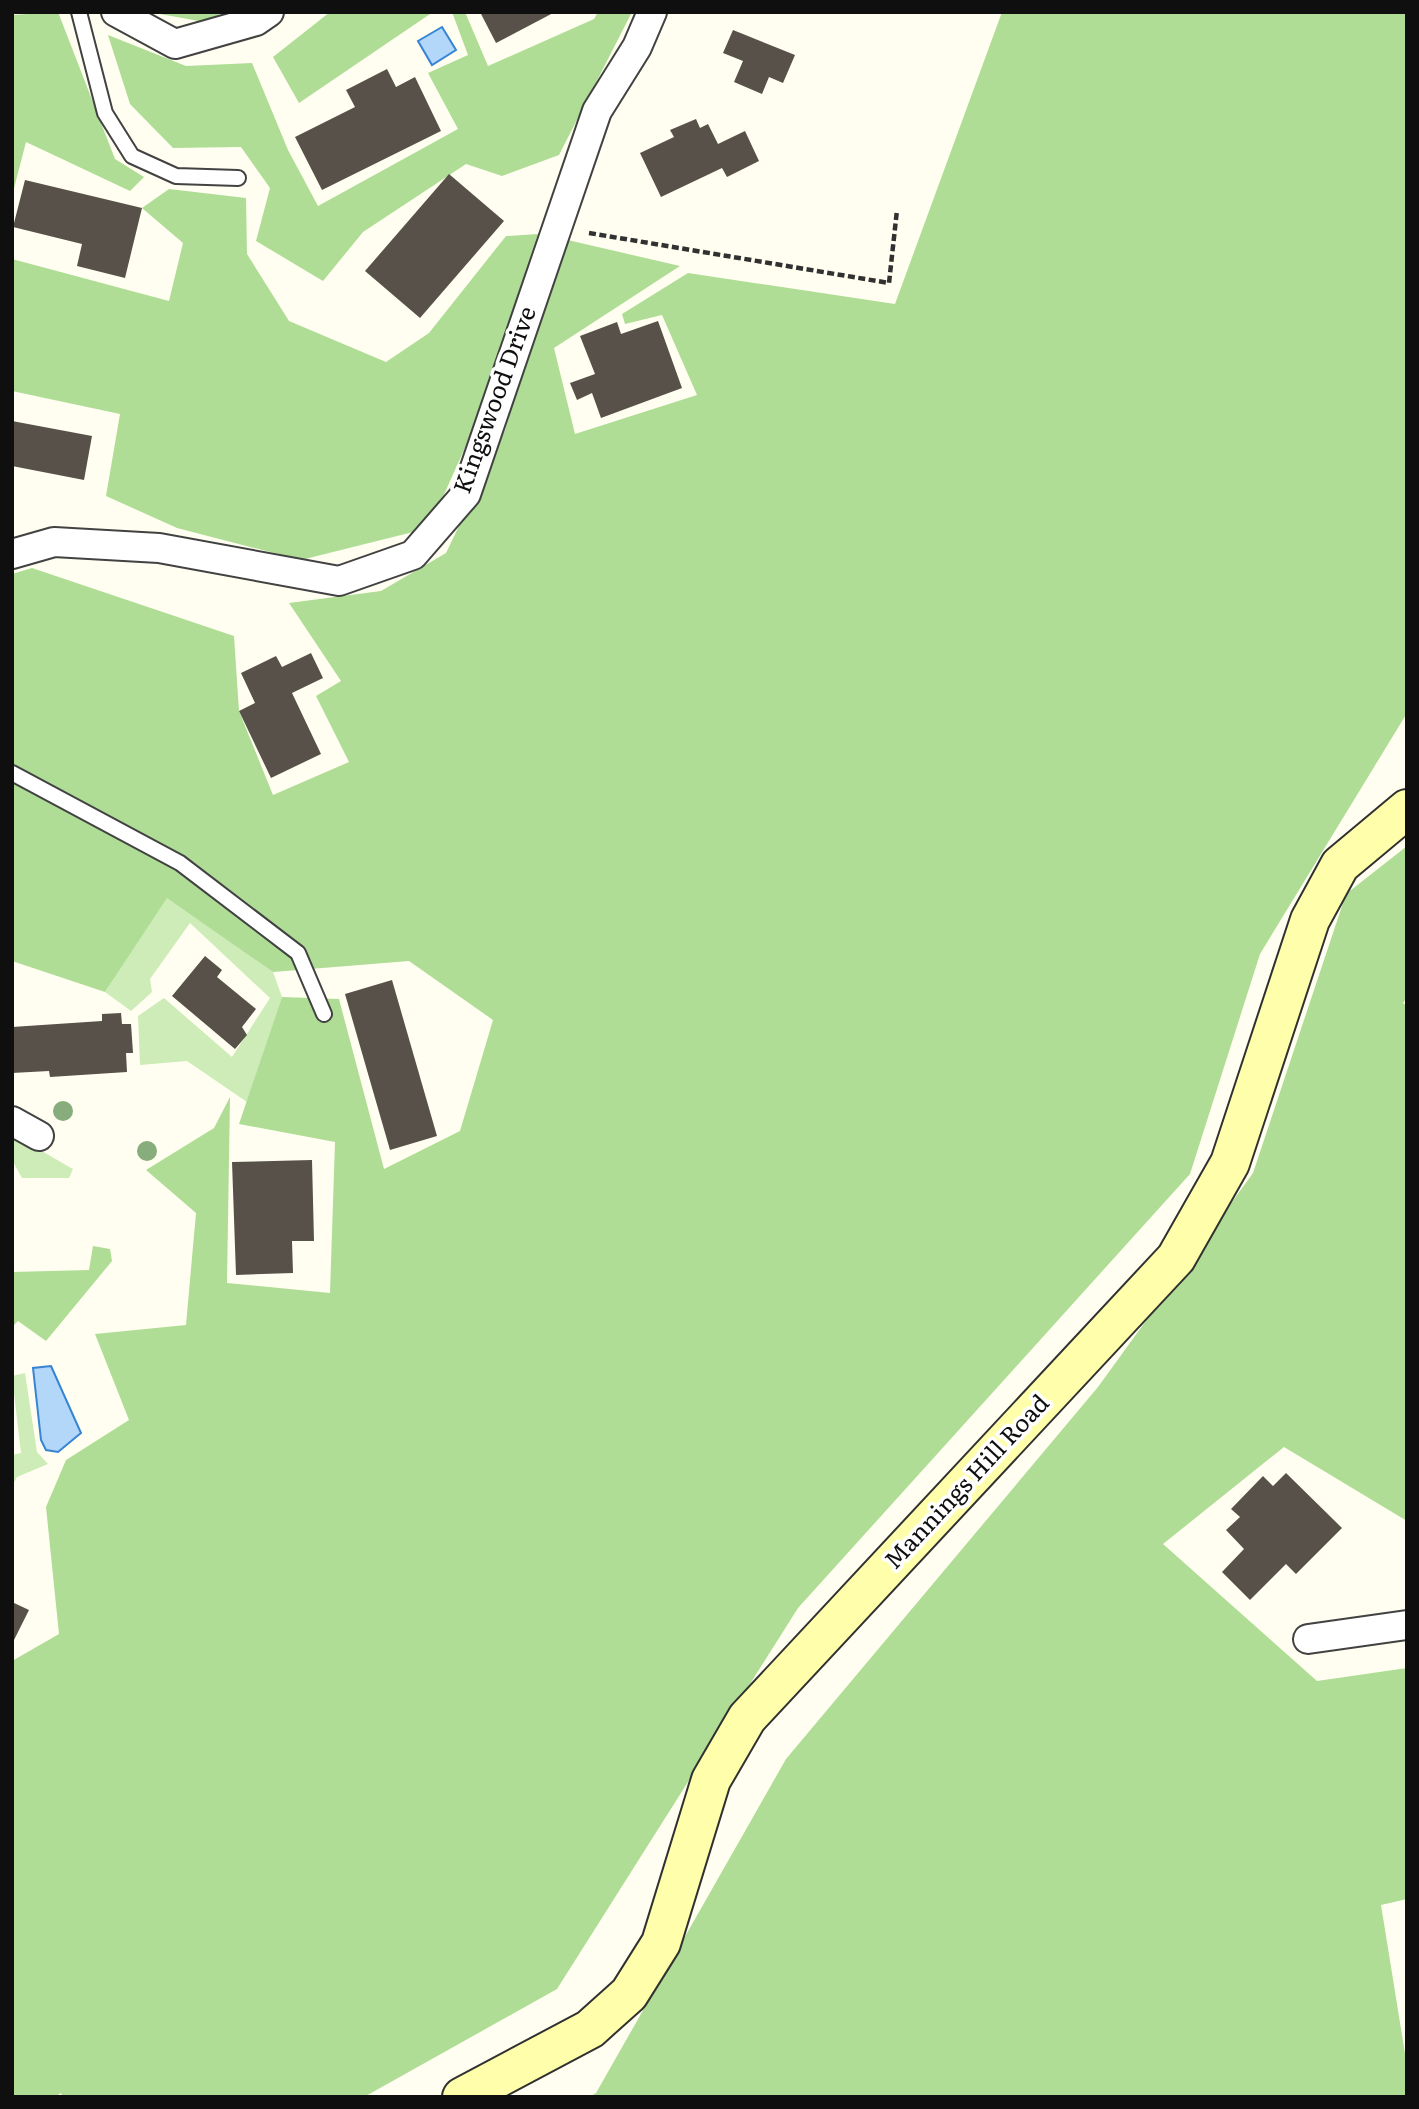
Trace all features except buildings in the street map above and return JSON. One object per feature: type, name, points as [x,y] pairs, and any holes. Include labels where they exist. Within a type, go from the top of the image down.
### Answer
[{"type":"main road","name":"Mannings Hill Road","points":[[462,2097],[590,2029],[629,1994],[661,1943],[711,1780],[747,1718],[1175,1258],[1230,1164],[1310,920],[1340,865],[1407,809]]},
{"type":"street","points":[[116,12],[175,44],[256,21],[269,12]]},
{"type":"street","name":"Kingswood Drive","points":[[12,554],[54,542],[159,548],[339,581],[413,555],[466,494],[597,111],[637,47],[652,12]]},
{"type":"street","points":[[12,1121],[39,1136]]},
{"type":"street","points":[[1308,1639],[1407,1625]]},
{"type":"lane","points":[[79,12],[105,113],[132,156],[176,176],[237,178]]},
{"type":"lane","points":[[12,773],[180,863],[298,953],[324,1014]]},
{"type":"path","points":[[557,228],[889,283],[897,210]]},
{"type":"green space","points":[[58,12],[115,159],[144,177],[130,191],[26,142],[12,196],[12,15]]},
{"type":"green space","points":[[149,12],[224,12],[204,22]]},
{"type":"green space","points":[[330,12],[433,12],[299,103],[273,57]]},
{"type":"green space","points":[[452,12],[465,12],[488,66],[594,19],[598,12],[632,12],[559,155],[502,176],[466,164],[363,232],[323,281],[256,241],[270,188],[241,147],[173,148],[130,104],[108,35],[186,66],[252,63],[288,150],[318,206],[458,129],[428,73],[468,55]]},
{"type":"green space","points":[[1002,12],[1407,12],[1407,713],[1260,954],[1190,1174],[798,1608],[557,1989],[364,2097],[62,2097],[61,2093],[55,2097],[12,2097],[12,1661],[59,1634],[46,1507],[66,1460],[129,1420],[95,1334],[186,1325],[196,1213],[146,1170],[214,1128],[230,1097],[227,1283],[330,1293],[335,1142],[239,1124],[282,997],[339,999],[384,1169],[460,1131],[493,1020],[409,961],[273,972],[167,898],[105,992],[12,961],[12,574],[32,568],[234,636],[239,711],[273,795],[349,762],[316,696],[341,681],[289,603],[381,591],[446,553],[505,430],[559,238],[680,266],[554,348],[575,434],[697,395],[662,315],[625,324],[622,314],[688,273],[895,304]]},
{"type":"green space","points":[[169,189],[246,198],[247,254],[289,321],[386,362],[429,333],[506,236],[538,234],[473,430],[429,528],[301,560],[177,528],[106,496],[120,414],[12,391],[12,259],[169,301],[183,243],[142,208]]},
{"type":"green space","points":[[1407,846],[1407,998],[1403,1003],[1407,1006],[1407,1521],[1284,1447],[1163,1544],[1317,1681],[1407,1668],[1407,1899],[1381,1905],[1407,2066],[1407,2097],[589,2097],[596,2093],[786,1759],[1098,1387],[1253,1173],[1346,894]]},
{"type":"green space","points":[[167,897],[273,972],[282,997],[247,1102],[187,1061],[140,1065],[138,1016],[164,998],[232,1057],[270,998],[190,923],[150,979],[152,992],[131,1011],[105,992]]},
{"type":"green space","points":[[12,1134],[73,1169],[69,1178],[22,1178],[12,1160]]},
{"type":"green space","points":[[93,1246],[110,1249],[112,1261],[46,1341],[18,1321],[12,1327],[12,1272],[89,1270]]},
{"type":"green space","points":[[25,1373],[37,1452],[48,1464],[17,1477],[12,1486],[12,1455],[21,1453],[12,1376]]},
{"type":"water","points":[[442,27],[456,50],[432,65],[418,41]]},
{"type":"water","points":[[51,1366],[81,1433],[58,1452],[46,1450],[41,1440],[33,1368]]}]
